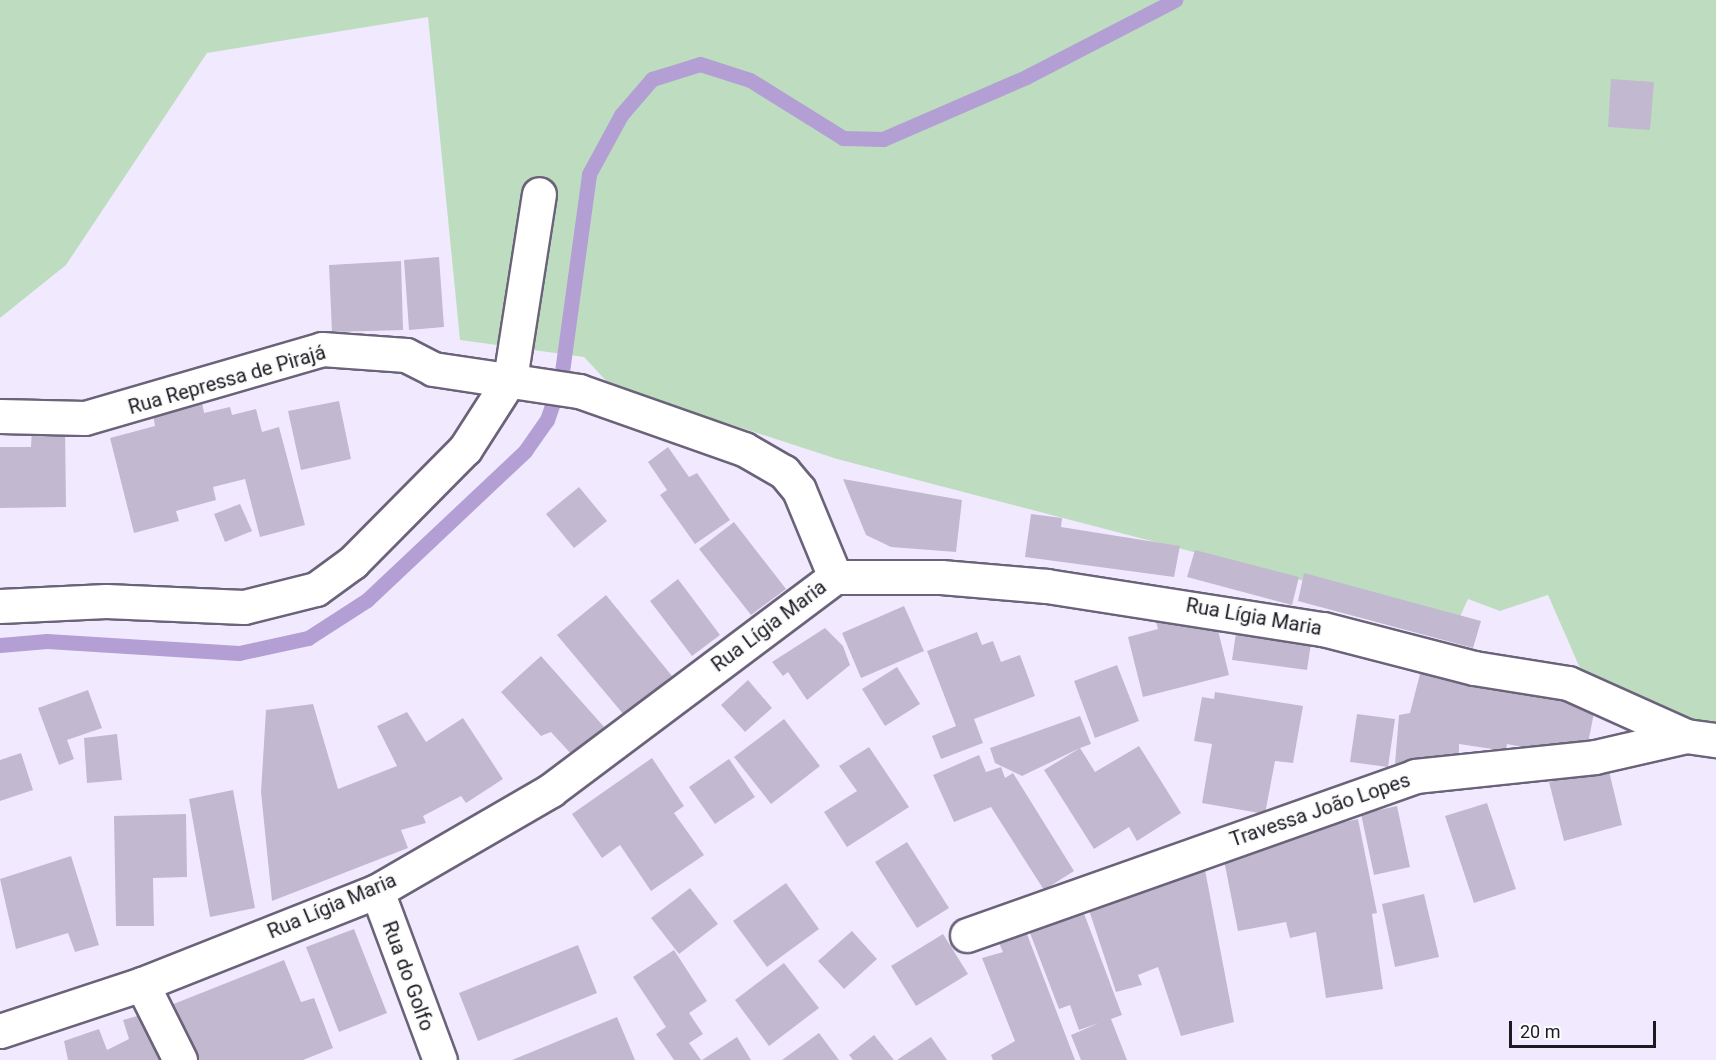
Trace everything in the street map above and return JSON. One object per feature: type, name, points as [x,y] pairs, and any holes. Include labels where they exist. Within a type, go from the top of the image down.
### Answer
[{"type":"street","points":[[0,606],[106,601],[208,610],[280,601],[316,589],[354,562],[465,448],[510,379],[539,194]]},
{"type":"street","name":"Rua Repressa de Pirajá","points":[[0,416],[86,418],[322,349],[406,355],[433,369],[579,391],[744,449],[784,472],[814,521],[835,577]]},
{"type":"street","name":"Rua Lígia Maria","points":[[0,1031],[142,984],[377,891],[551,790],[835,577],[941,577],[1047,586],[1323,629],[1474,668],[1568,683],[1701,738]]},
{"type":"street","name":"Travessa João Lopes","points":[[967,935],[1415,776],[1595,757],[1701,738]]},
{"type":"street","name":"Rua do Golfo","points":[[377,891],[440,1060]]},
{"type":"street","points":[[142,984],[180,1060]]},
{"type":"green space","points":[[0,0],[1716,0],[1716,724],[1707,727],[1586,682],[1548,595],[1500,611],[1468,599],[1458,621],[837,459],[610,385],[584,357],[460,340],[428,17],[207,53],[66,265],[0,318]]},
{"type":"building","points":[[1611,79],[1654,82],[1650,130],[1608,127]]},
{"type":"building","points":[[439,257],[444,327],[409,330],[404,260]]},
{"type":"building","points":[[401,261],[403,330],[332,332],[329,265]]},
{"type":"building","points":[[339,401],[351,459],[301,470],[288,411]]},
{"type":"building","points":[[202,402],[204,413],[230,407],[232,415],[256,409],[262,432],[279,427],[305,525],[260,537],[245,479],[213,487],[216,500],[176,511],[179,521],[134,533],[110,438],[155,426],[153,415]]},
{"type":"building","points":[[65,427],[66,507],[0,508],[0,447],[31,447],[32,428]]},
{"type":"building","points":[[668,447],[689,477],[697,473],[730,520],[695,544],[660,495],[667,490],[648,462]]},
{"type":"building","points":[[843,479],[962,500],[956,552],[891,547],[866,535]]},
{"type":"building","points":[[579,487],[607,521],[574,548],[546,514]]},
{"type":"building","points":[[240,504],[252,531],[225,542],[214,514]]},
{"type":"building","points":[[1031,514],[1062,518],[1061,527],[1180,546],[1174,577],[1025,557]]},
{"type":"building","points":[[734,522],[786,589],[751,615],[699,549]]},
{"type":"building","points":[[1195,550],[1299,577],[1292,605],[1187,577]]},
{"type":"building","points":[[1304,573],[1481,621],[1473,648],[1298,601]]},
{"type":"building","points":[[678,579],[720,635],[692,656],[650,601]]},
{"type":"building","points":[[606,595],[672,676],[624,715],[557,635]]},
{"type":"building","points":[[904,606],[924,651],[861,678],[842,633]]},
{"type":"building","points":[[1153,610],[1216,622],[1229,675],[1143,697],[1128,637],[1158,629]]},
{"type":"building","points":[[1238,619],[1313,630],[1307,670],[1232,660]]},
{"type":"building","points":[[825,628],[843,646],[850,665],[807,700],[788,672],[783,676],[772,662]]},
{"type":"building","points":[[977,632],[982,645],[993,641],[1001,662],[1020,655],[1035,696],[974,719],[983,743],[941,759],[932,736],[956,726],[927,651]]},
{"type":"building","points":[[541,656],[605,728],[573,756],[551,732],[541,736],[501,692]]},
{"type":"building","points":[[1117,665],[1139,721],[1095,738],[1074,681]]},
{"type":"building","points":[[1422,666],[1596,703],[1588,743],[1537,750],[1507,744],[1506,751],[1459,744],[1459,756],[1395,764],[1399,715],[1410,713]]},
{"type":"building","points":[[897,667],[920,704],[885,726],[862,689]]},
{"type":"building","points":[[748,680],[772,708],[745,732],[721,705]]},
{"type":"building","points":[[88,690],[102,728],[67,740],[74,759],[59,765],[38,708]]},
{"type":"building","points":[[1215,692],[1303,706],[1293,763],[1275,761],[1265,814],[1202,803],[1212,744],[1194,741],[1202,697],[1214,699]]},
{"type":"building","points":[[313,704],[338,789],[397,766],[377,726],[407,712],[426,742],[463,718],[503,779],[466,803],[461,796],[423,816],[426,823],[401,830],[408,848],[272,901],[261,792],[266,710]]},
{"type":"building","points":[[1357,714],[1395,719],[1388,767],[1350,762]]},
{"type":"building","points":[[1080,716],[1091,744],[1022,776],[995,763],[990,748]]},
{"type":"building","points":[[784,719],[820,766],[771,804],[734,757]]},
{"type":"building","points":[[117,734],[122,780],[87,783],[84,738]]},
{"type":"building","points":[[1139,746],[1181,813],[1137,841],[1129,827],[1094,849],[1044,770],[1080,748],[1095,772]]},
{"type":"building","points":[[869,747],[909,807],[847,847],[824,812],[857,791],[839,766]]},
{"type":"building","points":[[21,753],[33,790],[0,801],[0,760]]},
{"type":"building","points":[[979,755],[986,772],[1001,767],[1005,778],[1013,773],[1074,871],[1044,890],[991,807],[954,822],[933,775]]},
{"type":"building","points":[[652,758],[684,806],[674,813],[704,855],[651,891],[620,845],[602,858],[572,814]]},
{"type":"building","points":[[729,759],[755,797],[715,824],[689,787]]},
{"type":"building","points":[[1608,767],[1622,825],[1564,841],[1549,782]]},
{"type":"building","points":[[233,790],[255,908],[210,917],[189,799]]},
{"type":"building","points":[[1487,803],[1516,889],[1474,903],[1445,816]]},
{"type":"building","points":[[1397,806],[1410,867],[1374,875],[1361,814]]},
{"type":"building","points":[[186,814],[187,877],[153,878],[154,926],[116,926],[114,816]]},
{"type":"building","points":[[1358,819],[1377,913],[1372,914],[1383,989],[1326,998],[1316,932],[1290,938],[1286,922],[1238,931],[1222,850]]},
{"type":"building","points":[[907,842],[949,908],[917,928],[875,862]]},
{"type":"building","points":[[1202,854],[1234,1022],[1181,1036],[1158,967],[1138,975],[1142,985],[1116,992],[1084,895]]},
{"type":"building","points":[[71,856],[99,945],[75,952],[68,933],[16,949],[0,879]]},
{"type":"building","points":[[786,883],[819,929],[767,967],[733,921]]},
{"type":"building","points":[[690,888],[718,924],[679,954],[651,918]]},
{"type":"building","points":[[1424,894],[1439,957],[1395,967],[1382,904]]},
{"type":"building","points":[[1079,900],[1122,1015],[1111,1019],[1127,1060],[1081,1060],[1071,1035],[1099,1023],[1079,1030],[1070,1005],[1059,1009],[1025,920]]},
{"type":"building","points":[[1022,921],[1075,1060],[993,1060],[991,1055],[1015,1041],[982,958],[1003,952],[994,932]]},
{"type":"building","points":[[354,929],[387,1013],[339,1032],[306,947]]},
{"type":"building","points":[[852,931],[877,959],[844,989],[818,961]]},
{"type":"building","points":[[943,934],[968,974],[916,1006],[891,966]]},
{"type":"building","points":[[578,945],[597,993],[478,1041],[459,993]]},
{"type":"building","points":[[674,950],[707,1001],[689,1013],[703,1034],[689,1043],[701,1060],[674,1060],[656,1034],[666,1027],[633,977]]},
{"type":"building","points":[[284,960],[301,1002],[314,998],[333,1048],[303,1060],[188,1060],[166,1007]]},
{"type":"building","points":[[784,963],[819,1008],[769,1046],[735,1000]]},
{"type":"building","points":[[151,1012],[174,1060],[68,1060],[64,1041],[99,1029],[107,1050],[129,1039],[123,1020]]},
{"type":"building","points":[[617,1017],[635,1060],[512,1060]]},
{"type":"building","points":[[819,1033],[839,1060],[782,1060]]},
{"type":"building","points":[[874,1035],[894,1060],[853,1060],[849,1055]]},
{"type":"building","points":[[737,1037],[751,1060],[702,1060]]},
{"type":"building","points":[[931,1037],[947,1060],[897,1060]]},
{"type":"waterway","points":[[0,645],[47,641],[239,653],[308,638],[367,600],[525,451],[547,420],[561,379],[589,174],[621,115],[652,79],[700,64],[750,80],[843,138],[883,139],[1026,77],[1175,0]]}]
